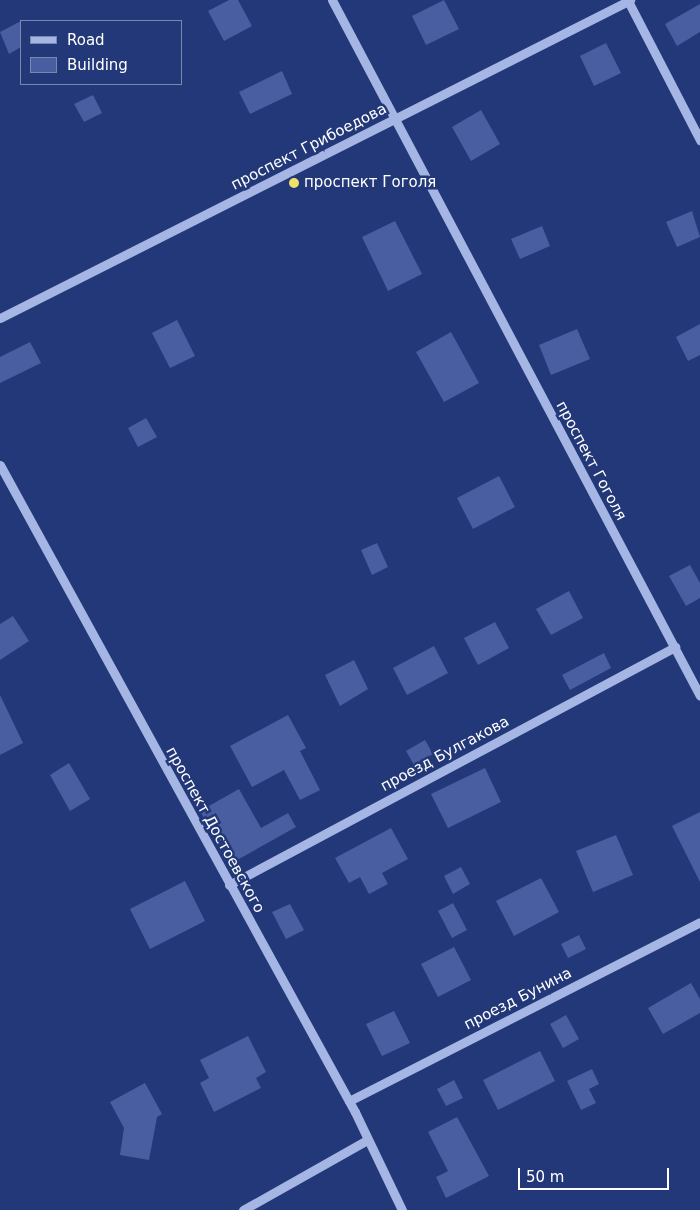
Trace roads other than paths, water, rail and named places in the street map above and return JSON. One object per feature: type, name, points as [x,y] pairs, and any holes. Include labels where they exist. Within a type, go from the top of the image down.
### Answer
[{"type":"street","name":"проспект Гоголя","points":[[332,0],[700,696]]},
{"type":"street","name":"проспект Грибоедова","points":[[0,318],[629,0]]},
{"type":"street","points":[[629,0],[700,140]]},
{"type":"street","name":"проспект Достоевского","points":[[0,465],[348,1101],[402,1210]]},
{"type":"street","name":"проезд Булгакова","points":[[229,885],[675,647]]},
{"type":"street","name":"проезд Бунина","points":[[348,1101],[700,922]]},
{"type":"street","points":[[243,1210],[367,1140]]},
{"type":"place","name":"проспект Гоголя","points":[[294,183]]}]
